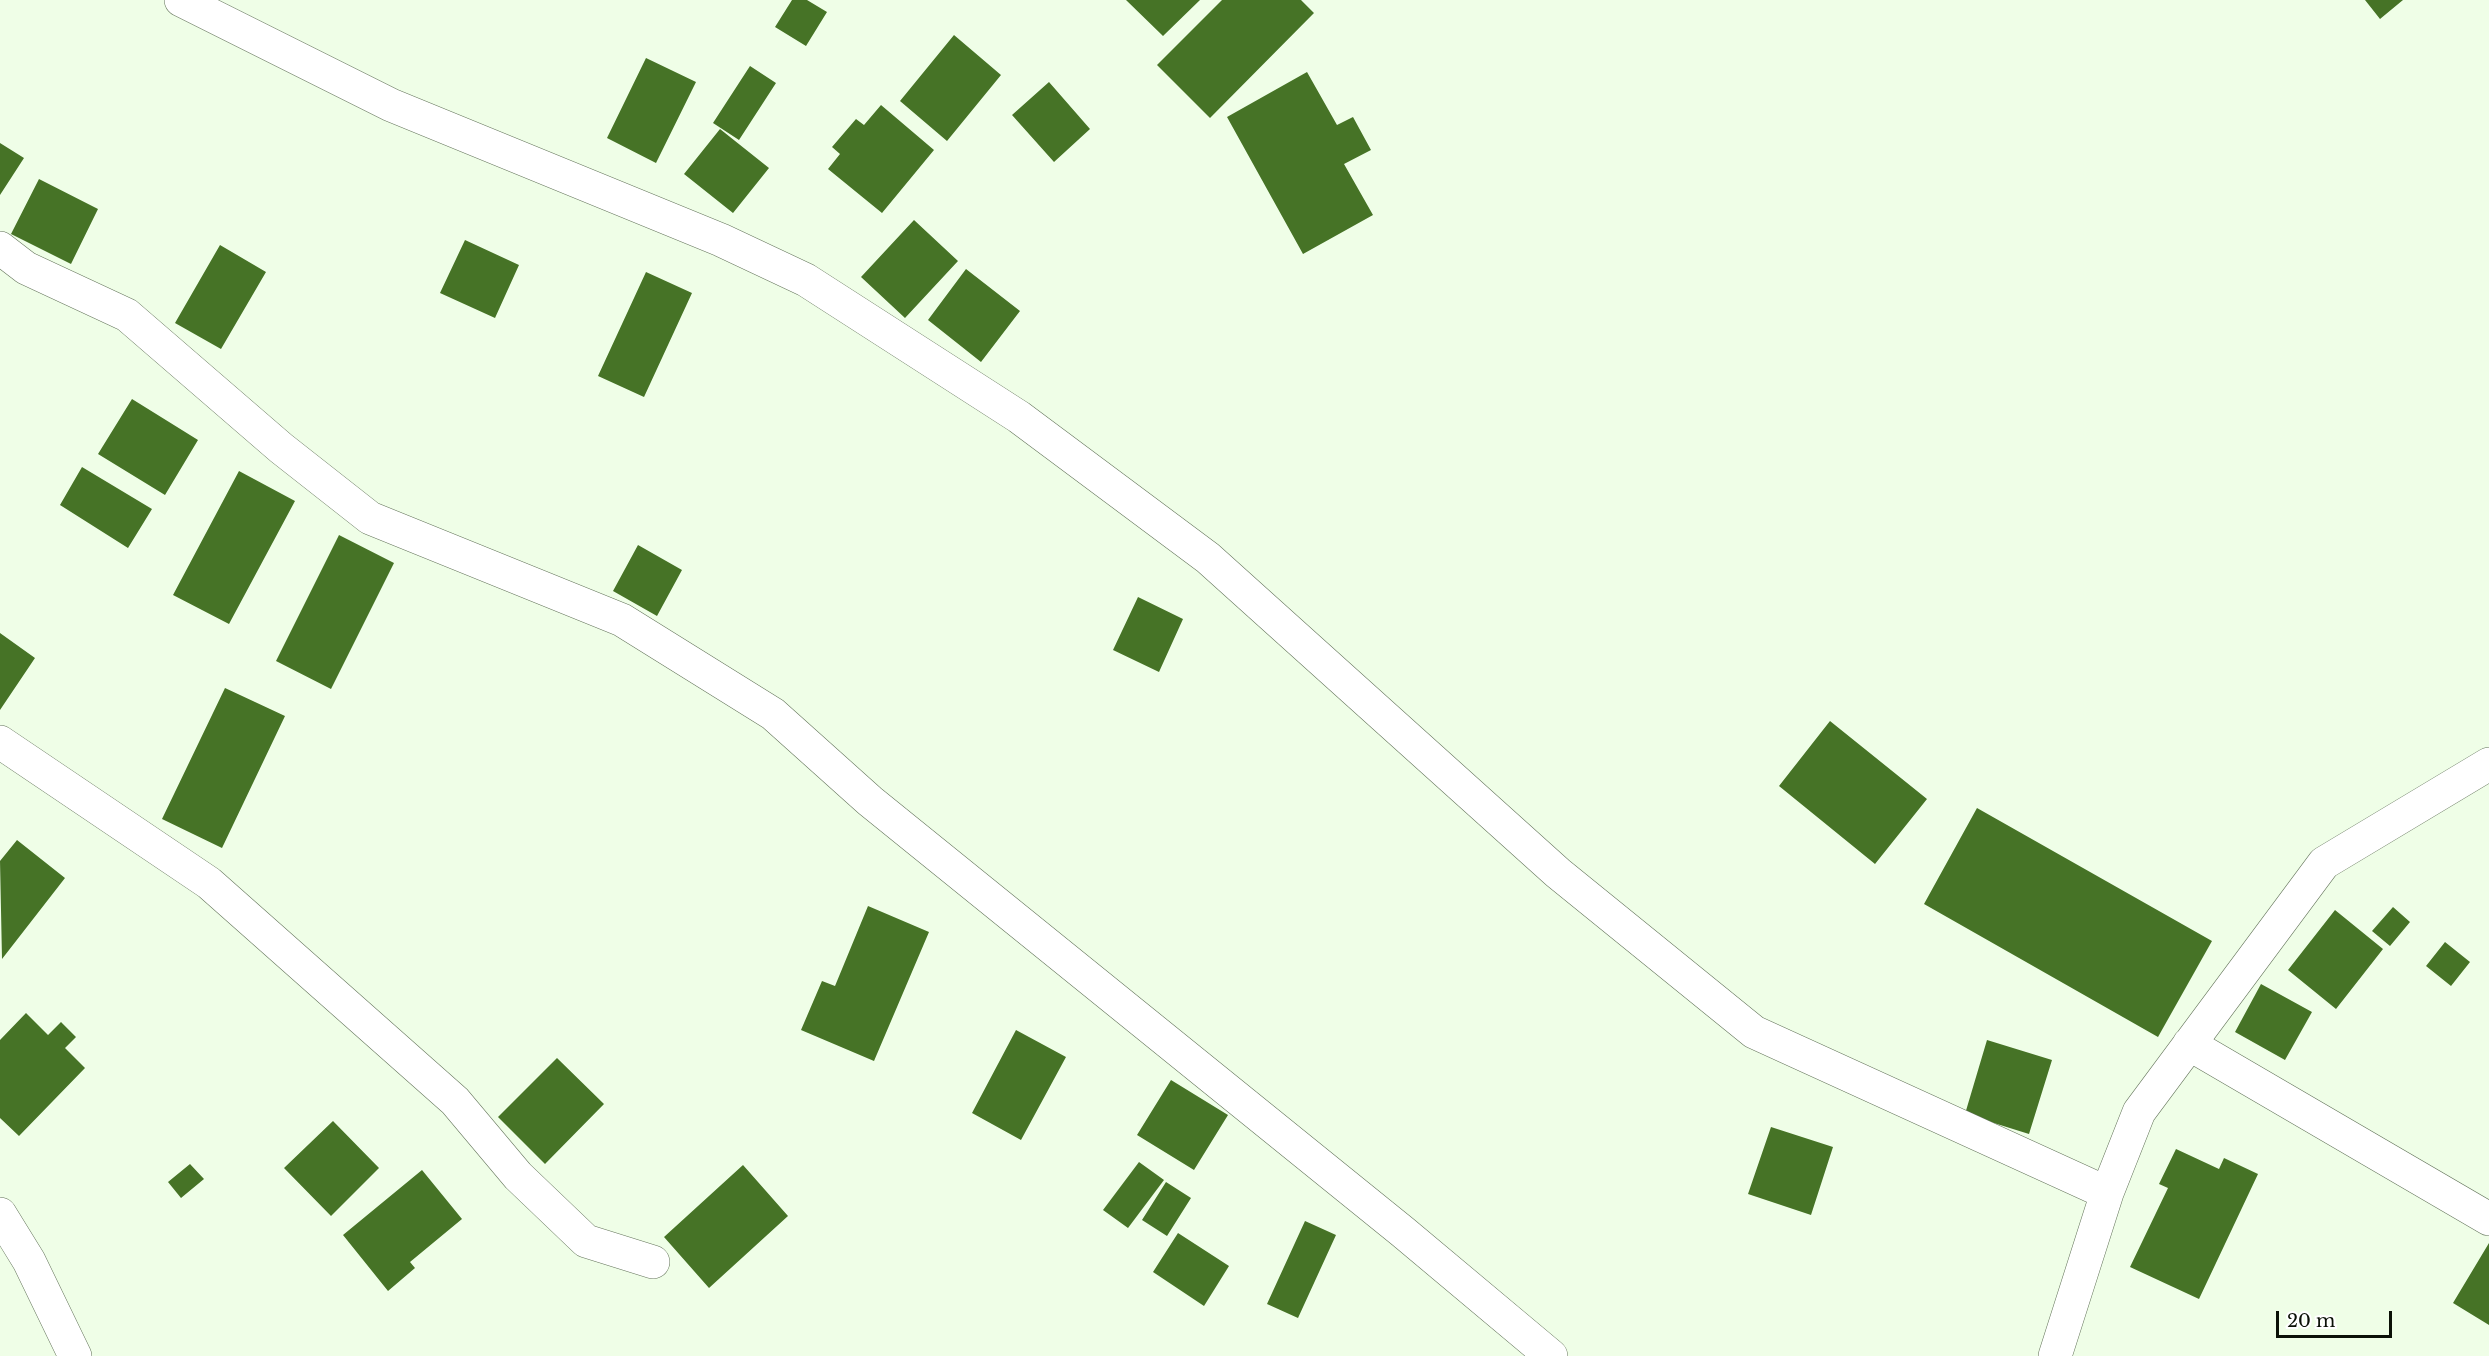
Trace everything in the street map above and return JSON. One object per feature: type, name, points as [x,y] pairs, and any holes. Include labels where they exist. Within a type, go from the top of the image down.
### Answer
[{"type":"street","points":[[181,0],[391,105],[721,240],[806,280],[1018,417],[1208,558],[1558,873],[1754,1032],[2106,1193]]},
{"type":"street","points":[[0,248],[26,268],[127,315],[281,448],[370,518],[622,620],[772,714],[870,801],[1384,1217],[1551,1356]]},
{"type":"street","points":[[0,742],[209,883],[455,1101],[518,1176],[586,1241],[653,1262]]},
{"type":"street","points":[[2055,1356],[2106,1193],[2139,1112],[2324,863],[2489,764]]},
{"type":"street","points":[[2190,1044],[2489,1219]]},
{"type":"street","points":[[0,1214],[29,1261],[75,1356]]},
{"type":"building","points":[[792,0],[807,0],[827,12],[806,46],[775,27]]},
{"type":"building","points":[[1126,0],[1200,0],[1163,36]]},
{"type":"building","points":[[1222,0],[1301,0],[1314,13],[1210,118],[1157,65]]},
{"type":"building","points":[[2365,0],[2403,0],[2380,19]]},
{"type":"building","points":[[954,35],[1001,75],[947,141],[900,101]]},
{"type":"building","points":[[646,58],[696,82],[656,163],[607,138]]},
{"type":"building","points":[[750,66],[776,83],[739,140],[713,123]]},
{"type":"building","points":[[1307,72],[1337,125],[1353,117],[1371,150],[1344,164],[1373,215],[1303,254],[1227,117]]},
{"type":"building","points":[[1049,82],[1090,129],[1054,162],[1012,115]]},
{"type":"building","points":[[881,105],[934,150],[882,213],[828,169],[840,154],[832,147],[856,119],[864,125]]},
{"type":"building","points":[[720,129],[769,168],[733,213],[684,174]]},
{"type":"building","points":[[0,143],[24,158],[0,195]]},
{"type":"building","points":[[39,179],[98,209],[71,264],[11,234]]},
{"type":"building","points":[[914,220],[958,261],[905,318],[861,277]]},
{"type":"building","points":[[465,240],[519,265],[495,318],[440,293]]},
{"type":"building","points":[[220,245],[266,272],[221,349],[175,323]]},
{"type":"building","points":[[966,269],[1020,311],[981,362],[928,320]]},
{"type":"building","points":[[646,272],[692,293],[644,397],[598,376]]},
{"type":"building","points":[[132,399],[198,440],[165,495],[98,454]]},
{"type":"building","points":[[82,467],[152,509],[128,548],[60,505]]},
{"type":"building","points":[[239,471],[295,501],[229,624],[173,595]]},
{"type":"building","points":[[339,535],[394,563],[331,689],[276,661]]},
{"type":"building","points":[[638,545],[682,570],[657,616],[613,591]]},
{"type":"building","points":[[1138,597],[1183,619],[1159,672],[1113,650]]},
{"type":"building","points":[[0,633],[35,658],[0,710]]},
{"type":"building","points":[[225,688],[285,716],[222,848],[162,819]]},
{"type":"building","points":[[1830,721],[1927,799],[1875,864],[1779,786]]},
{"type":"building","points":[[1977,808],[2212,941],[2158,1037],[1924,904]]},
{"type":"building","points":[[17,840],[65,878],[2,959],[0,861]]},
{"type":"building","points":[[868,906],[929,932],[874,1061],[801,1030],[822,981],[835,986]]},
{"type":"building","points":[[2393,907],[2410,922],[2390,946],[2372,931]]},
{"type":"building","points":[[2335,910],[2383,949],[2336,1009],[2288,970]]},
{"type":"building","points":[[2445,942],[2470,962],[2451,986],[2426,966]]},
{"type":"building","points":[[2261,984],[2312,1012],[2285,1060],[2235,1032]]},
{"type":"building","points":[[26,1013],[48,1035],[61,1022],[76,1037],[65,1048],[85,1068],[19,1136],[0,1118],[0,1040]]},
{"type":"building","points":[[1016,1030],[1066,1057],[1021,1140],[972,1113]]},
{"type":"building","points":[[1987,1040],[2052,1060],[2029,1134],[1965,1114]]},
{"type":"building","points":[[557,1058],[604,1104],[545,1164],[498,1117]]},
{"type":"building","points":[[1171,1080],[1228,1115],[1194,1170],[1137,1135]]},
{"type":"building","points":[[333,1121],[379,1168],[331,1216],[284,1168]]},
{"type":"building","points":[[1771,1127],[1833,1147],[1811,1215],[1748,1194]]},
{"type":"building","points":[[2176,1149],[2219,1169],[2224,1158],[2258,1174],[2199,1299],[2130,1267],[2168,1188],[2159,1184]]},
{"type":"building","points":[[1139,1162],[1164,1180],[1128,1228],[1103,1210]]},
{"type":"building","points":[[190,1164],[204,1179],[181,1198],[168,1182]]},
{"type":"building","points":[[743,1165],[788,1216],[709,1288],[664,1237]]},
{"type":"building","points":[[422,1170],[462,1219],[410,1262],[415,1268],[388,1291],[343,1235]]},
{"type":"building","points":[[1166,1182],[1191,1198],[1167,1236],[1142,1220]]},
{"type":"building","points":[[1305,1221],[1336,1235],[1298,1318],[1267,1304]]},
{"type":"building","points":[[1178,1233],[1229,1266],[1204,1306],[1153,1272]]},
{"type":"building","points":[[2489,1243],[2489,1325],[2453,1303]]}]
